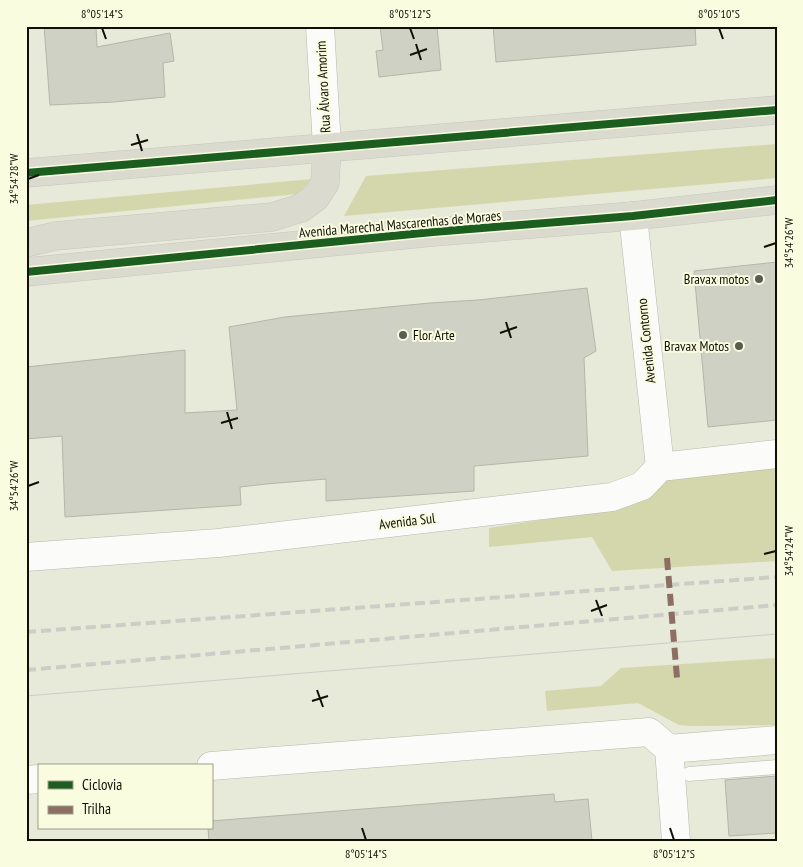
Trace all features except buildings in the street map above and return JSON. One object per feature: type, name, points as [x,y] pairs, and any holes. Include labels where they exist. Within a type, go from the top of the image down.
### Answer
[{"type":"highway","points":[[26,173],[777,110]]},
{"type":"highway","points":[[26,242],[56,236],[272,218],[301,208],[316,197],[325,183],[327,147]]},
{"type":"highway","name":"Avenida Marechal Mascarenhas de Moraes","points":[[26,272],[433,232],[633,216],[777,200]]},
{"type":"street","name":"Rua Álvaro Amorim","points":[[320,26],[327,147]]},
{"type":"street","name":"Avenida Contorno","points":[[633,216],[660,467]]},
{"type":"street","points":[[660,467],[777,454]]},
{"type":"street","name":"Avenida Sul","points":[[26,557],[218,543],[612,497],[642,486],[660,467]]},
{"type":"street","points":[[212,766],[648,732],[669,749],[777,740]]},
{"type":"street","points":[[669,749],[676,841]]},
{"type":"lane","points":[[689,774],[777,767]]},
{"type":"green space","points":[[777,144],[777,178],[344,216],[366,176]]},
{"type":"green space","points":[[313,179],[297,194],[26,221],[26,205]]},
{"type":"green space","points":[[777,468],[777,561],[612,571],[592,537],[489,547],[489,528],[626,507],[640,501],[667,480],[674,477]]},
{"type":"green space","points":[[777,658],[777,725],[679,725],[638,703],[547,711],[545,691],[601,686],[621,668]]},
{"type":"tram line","points":[[26,696],[777,634]]},
{"type":"railway","points":[[26,632],[777,577]]},
{"type":"railway","points":[[26,670],[777,605]]},
{"type":"marked path","points":[[667,558],[677,678]]},
{"type":"cycle path","points":[[26,173],[777,110]]},
{"type":"cycle path","points":[[26,272],[433,232],[633,216],[777,200]]},
{"type":"place","name":"Bravax motos","points":[[759,279]]},
{"type":"place","name":"Flor Arte","points":[[403,335]]},
{"type":"place","name":"Bravax Motos","points":[[739,346]]}]
